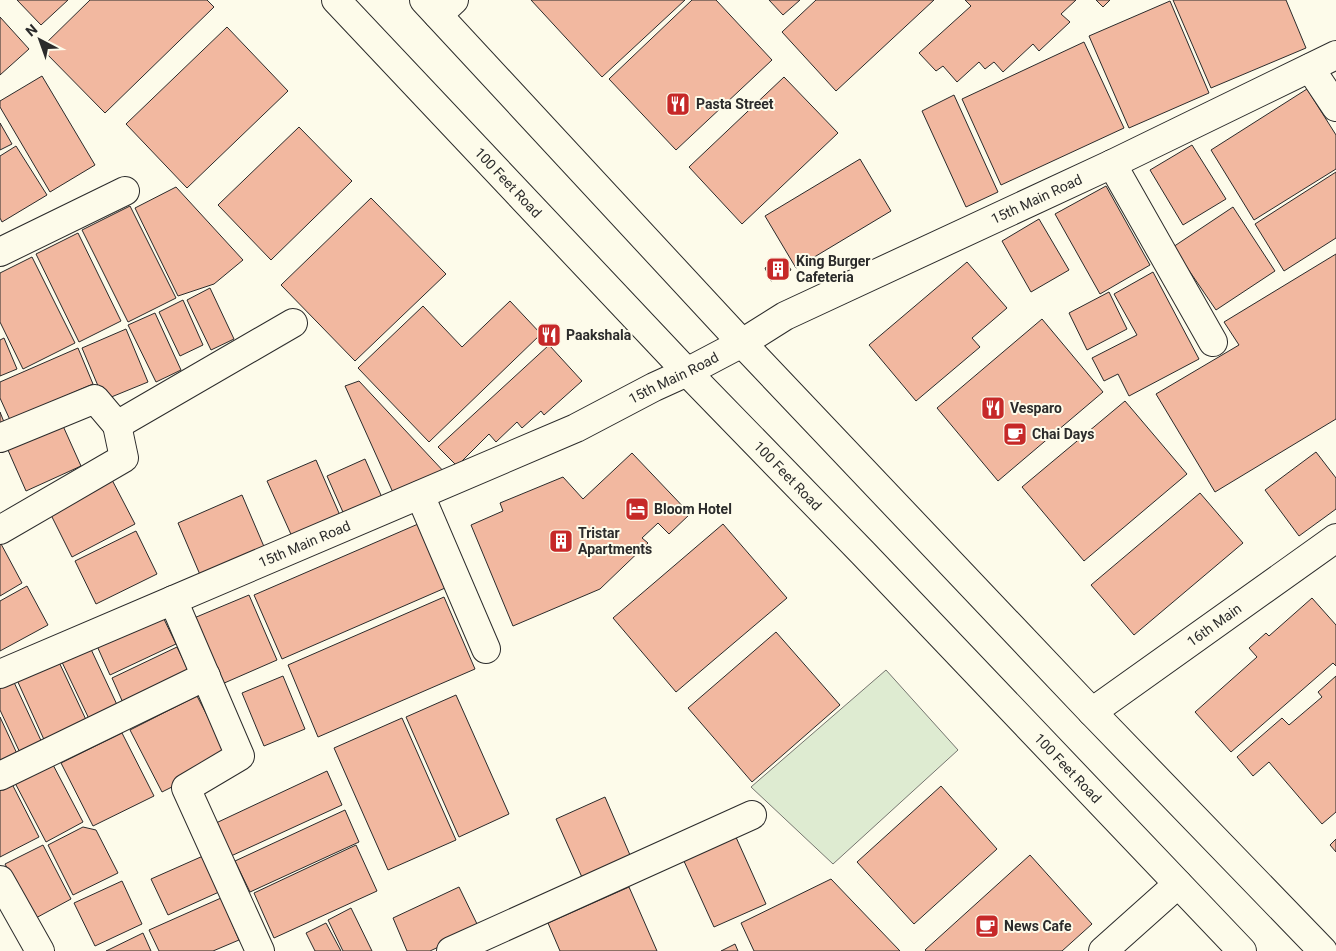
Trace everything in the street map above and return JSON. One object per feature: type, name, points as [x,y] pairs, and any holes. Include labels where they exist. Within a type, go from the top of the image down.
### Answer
[{"type":"street","name":"100 Feet Road","points":[[336,0],[687,372],[1242,951]]},
{"type":"street","points":[[438,5],[742,342],[1092,712],[1322,951]]},
{"type":"street","name":"15th Main Road","points":[[0,674],[576,428],[687,372],[785,316],[1112,164],[1336,55]]},
{"type":"street","points":[[1310,68],[1336,107]]},
{"type":"street","points":[[1112,164],[1213,342]]},
{"type":"street","points":[[0,252],[125,190]]},
{"type":"street","points":[[117,426],[293,323]]},
{"type":"street","points":[[0,438],[96,399],[117,426],[124,458],[0,530]]},
{"type":"street","points":[[420,495],[486,649]]},
{"type":"street","name":"16th Main","points":[[1092,712],[1336,538]]},
{"type":"street","points":[[173,600],[240,756],[186,788],[260,951]]},
{"type":"street","points":[[0,776],[206,676]]},
{"type":"street","points":[[451,951],[752,815]]},
{"type":"street","points":[[0,880],[40,951]]},
{"type":"street","points":[[1102,951],[1178,884]]},
{"type":"green space","points":[[886,670],[958,750],[833,864],[751,787]]},
{"type":"building","points":[[17,0],[68,0],[41,25]]},
{"type":"building","points":[[90,0],[207,0],[214,7],[105,113],[41,48]]},
{"type":"building","points":[[531,0],[685,0],[602,77]]},
{"type":"building","points":[[692,0],[716,0],[772,60],[676,150],[609,79]]},
{"type":"building","points":[[769,0],[800,0],[783,15]]},
{"type":"building","points":[[816,0],[934,0],[836,91],[782,32]]},
{"type":"building","points":[[965,0],[1076,0],[1061,14],[1070,22],[1039,51],[1033,44],[1003,72],[994,62],[985,69],[979,62],[957,82],[943,66],[936,71],[919,53],[971,6]]},
{"type":"building","points":[[1096,0],[1110,0],[1103,7]]},
{"type":"building","points":[[1173,0],[1286,0],[1306,48],[1211,88]]},
{"type":"building","points":[[1170,1],[1209,93],[1129,128],[1089,36]]},
{"type":"building","points":[[0,17],[29,49],[0,75]]},
{"type":"building","points":[[227,27],[288,91],[187,188],[126,124]]},
{"type":"building","points":[[1084,42],[1124,128],[1001,185],[962,99]]},
{"type":"building","points":[[42,76],[95,165],[50,192],[0,107],[0,101]]},
{"type":"building","points":[[784,77],[838,133],[742,224],[689,167]]},
{"type":"building","points":[[1307,89],[1336,135],[1336,169],[1254,220],[1211,150]]},
{"type":"building","points":[[954,95],[998,192],[966,207],[922,111]]},
{"type":"building","points":[[0,123],[12,144],[0,150]]},
{"type":"building","points":[[299,127],[352,181],[271,260],[218,205]]},
{"type":"building","points":[[1192,145],[1226,199],[1183,225],[1150,170]]},
{"type":"building","points":[[16,146],[47,195],[2,222],[0,218],[0,156]]},
{"type":"building","points":[[860,159],[891,211],[796,268],[765,216]]},
{"type":"building","points":[[1336,172],[1336,238],[1284,271],[1255,224]]},
{"type":"building","points":[[1106,186],[1150,265],[1100,294],[1055,214]]},
{"type":"building","points":[[176,187],[243,260],[214,284],[178,296],[135,208]]},
{"type":"building","points":[[371,198],[446,274],[355,361],[281,285]]},
{"type":"building","points":[[130,206],[176,298],[128,322],[82,230]]},
{"type":"building","points":[[1233,207],[1275,271],[1216,310],[1173,247]]},
{"type":"building","points":[[1039,219],[1069,270],[1031,292],[1002,241]]},
{"type":"building","points":[[78,233],[121,321],[79,342],[36,254]]},
{"type":"building","points":[[1336,254],[1336,419],[1215,492],[1156,394],[1239,345],[1224,322]]},
{"type":"building","points":[[32,257],[75,343],[23,369],[0,322],[0,273]]},
{"type":"building","name":"King Burger Cafeteria","points":[[784,258],[791,270],[771,281],[765,268]]},
{"type":"building","points":[[967,262],[1007,308],[972,338],[980,347],[916,401],[869,345]]},
{"type":"building","points":[[1153,272],[1199,359],[1129,396],[1118,374],[1104,381],[1092,358],[1137,335],[1114,294]]},
{"type":"building","points":[[210,288],[234,339],[211,350],[187,300]]},
{"type":"building","points":[[1109,292],[1127,329],[1087,350],[1069,313]]},
{"type":"building","points":[[183,300],[203,345],[180,356],[159,312]]},
{"type":"building","points":[[510,301],[541,334],[429,442],[358,368],[423,306],[462,347]]},
{"type":"building","points":[[155,313],[181,370],[156,382],[128,325]]},
{"type":"building","points":[[1042,319],[1103,392],[998,481],[937,408]]},
{"type":"building","points":[[126,329],[148,382],[104,400],[82,348]]},
{"type":"building","points":[[4,338],[17,369],[0,376],[0,340]]},
{"type":"building","points":[[549,345],[582,381],[544,415],[541,411],[522,428],[517,422],[496,442],[489,434],[457,466],[438,447]]},
{"type":"building","points":[[78,348],[93,384],[10,420],[0,398],[0,382]]},
{"type":"building","points":[[359,381],[447,475],[395,497],[345,386]]},
{"type":"building","points":[[1125,401],[1187,474],[1084,561],[1022,487]]},
{"type":"building","points":[[0,412],[4,422],[0,424]]},
{"type":"building","points":[[59,417],[81,466],[26,491],[4,441]]},
{"type":"building","points":[[1316,452],[1336,478],[1336,509],[1299,536],[1265,490]]},
{"type":"building","name":"Tristar Apartments","points":[[632,453],[690,514],[669,534],[658,523],[642,538],[648,543],[600,589],[513,626],[471,525],[503,511],[500,503],[563,477],[583,499]]},
{"type":"building","points":[[365,459],[384,502],[346,519],[327,476]]},
{"type":"building","points":[[316,460],[342,520],[294,541],[267,481]]},
{"type":"building","points":[[111,478],[135,524],[72,557],[49,511]]},
{"type":"building","points":[[1200,493],[1243,543],[1134,635],[1091,585]]},
{"type":"building","points":[[242,495],[265,549],[201,577],[178,523]]},
{"type":"building","points":[[425,521],[452,585],[282,659],[254,595]]},
{"type":"building","points":[[723,524],[787,598],[676,692],[613,618]]},
{"type":"building","points":[[136,531],[157,574],[96,604],[75,561]]},
{"type":"building","points":[[0,542],[22,583],[0,596]]},
{"type":"building","points":[[27,586],[48,625],[0,651],[0,601]]},
{"type":"building","points":[[249,595],[277,660],[222,684],[194,618]]},
{"type":"building","points":[[444,597],[475,669],[318,737],[288,665]]},
{"type":"building","points":[[1312,598],[1336,625],[1336,666],[1333,663],[1231,752],[1195,712],[1257,657],[1249,648],[1266,633],[1269,636]]},
{"type":"building","points":[[162,615],[176,644],[110,675],[97,646]]},
{"type":"building","points":[[776,632],[840,705],[752,782],[688,708]]},
{"type":"building","points":[[89,645],[119,709],[91,723],[60,658]]},
{"type":"building","points":[[177,647],[190,674],[124,705],[112,678]]},
{"type":"building","points":[[58,660],[88,724],[46,744],[17,680]]},
{"type":"building","points":[[283,676],[305,729],[264,746],[242,693]]},
{"type":"building","points":[[1336,676],[1336,812],[1322,824],[1269,762],[1253,776],[1237,757],[1282,718],[1289,725],[1322,697],[1318,692]]},
{"type":"building","points":[[12,678],[44,747],[22,757],[0,710],[0,684]]},
{"type":"building","points":[[456,695],[509,814],[459,837],[406,717]]},
{"type":"building","points":[[197,696],[229,758],[162,792],[130,730]]},
{"type":"building","points":[[0,717],[19,758],[0,767]]},
{"type":"building","points":[[402,718],[456,840],[388,870],[334,748]]},
{"type":"building","points":[[122,733],[154,796],[93,826],[61,763]]},
{"type":"building","points":[[51,761],[83,822],[46,842],[14,781]]},
{"type":"building","points":[[327,771],[342,805],[231,856],[216,823]]},
{"type":"building","points":[[10,780],[39,837],[0,857],[0,785]]},
{"type":"building","points":[[941,786],[997,849],[914,924],[857,862]]},
{"type":"building","points":[[605,797],[633,862],[585,884],[556,819]]},
{"type":"building","points":[[345,810],[359,842],[250,892],[235,861]]},
{"type":"building","points":[[83,827],[96,830],[118,873],[73,895],[48,845]]},
{"type":"building","points":[[735,835],[766,904],[714,927],[683,859]]},
{"type":"building","points":[[1336,839],[1336,852],[1330,845]]},
{"type":"building","points":[[43,845],[71,899],[34,919],[5,864]]},
{"type":"building","points":[[356,845],[377,891],[274,938],[254,893]]},
{"type":"building","points":[[1030,855],[1092,924],[1062,951],[925,950]]},
{"type":"building","points":[[203,856],[219,892],[168,915],[151,879]]},
{"type":"building","points":[[831,879],[900,951],[754,951],[741,923]]},
{"type":"building","points":[[122,881],[142,924],[95,946],[74,903]]},
{"type":"building","points":[[459,887],[479,928],[430,951],[407,951],[393,918]]},
{"type":"building","points":[[629,887],[657,951],[560,951],[548,923]]},
{"type":"building","points":[[221,898],[239,940],[213,951],[159,951],[149,930]]},
{"type":"building","points":[[351,908],[372,951],[343,951],[328,920]]},
{"type":"building","points":[[326,923],[341,951],[315,951],[306,933]]},
{"type":"building","points":[[143,933],[151,951],[106,951]]},
{"type":"building","points":[[735,944],[738,951],[721,951]]},
{"type":"place","name":"Pasta Street","points":[[678,104]]},
{"type":"place","name":"King Burger Cafeteria","points":[[778,269]]},
{"type":"place","name":"Paakshala","points":[[549,335]]},
{"type":"place","name":"Vesparo","points":[[993,408]]},
{"type":"place","name":"Chai Days","points":[[1015,434]]},
{"type":"place","name":"Bloom Hotel","points":[[637,509]]},
{"type":"place","name":"Tristar Apartments","points":[[561,541]]},
{"type":"place","name":"News Cafe","points":[[987,926]]}]
